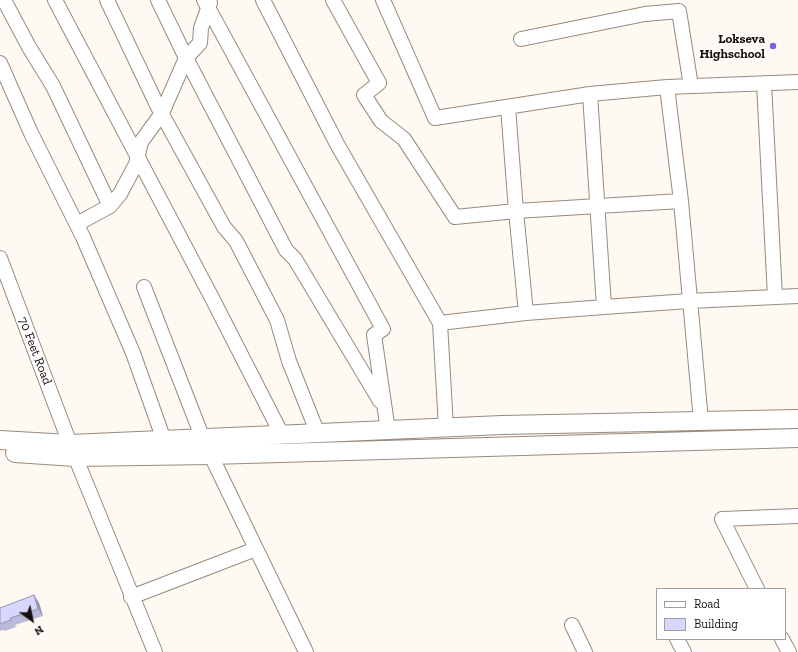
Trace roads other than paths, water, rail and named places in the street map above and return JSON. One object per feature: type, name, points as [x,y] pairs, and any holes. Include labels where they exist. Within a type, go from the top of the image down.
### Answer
[{"type":"main road","points":[[0,440],[72,450],[164,440],[388,430],[798,419]]},
{"type":"main road","points":[[0,452],[72,450],[210,455],[798,438]]},
{"type":"street","points":[[4,0],[53,86],[110,206]]},
{"type":"street","points":[[55,0],[212,298],[282,435]]},
{"type":"street","points":[[107,0],[162,113],[224,226],[236,241],[277,320],[289,361],[318,434]]},
{"type":"street","points":[[158,0],[186,58],[286,250],[295,259],[384,407]]},
{"type":"street","points":[[263,0],[337,144],[440,323],[446,428]]},
{"type":"street","points":[[333,0],[379,83],[364,95],[382,121],[404,139],[455,217],[516,211],[680,201]]},
{"type":"street","points":[[383,0],[435,118],[590,94],[667,87],[798,82]]},
{"type":"street","points":[[76,224],[110,206],[120,194],[136,164],[141,142],[162,113],[186,58],[200,43],[201,28],[208,3]]},
{"type":"street","points":[[208,3],[383,329],[374,334],[388,430]]},
{"type":"street","points":[[521,39],[645,14],[678,11],[691,86]]},
{"type":"street","points":[[0,63],[31,133],[76,224],[133,353],[164,440]]},
{"type":"street","points":[[764,83],[775,297]]},
{"type":"street","points":[[667,87],[680,201],[701,421]]},
{"type":"street","points":[[590,94],[604,307]]},
{"type":"street","points":[[508,106],[526,314]]},
{"type":"street","name":"70 Feet Road","points":[[0,258],[72,450],[155,652]]},
{"type":"street","points":[[144,287],[210,455],[306,652]]},
{"type":"street","points":[[440,323],[604,307],[798,296]]},
{"type":"street","points":[[756,588],[722,519],[798,516]]},
{"type":"street","points":[[131,596],[256,549]]},
{"type":"street","points":[[572,625],[585,652]]},
{"type":"street","points":[[678,640],[684,652]]},
{"type":"street","points":[[783,640],[789,652]]},
{"type":"place","name":"Lokseva Highschool","points":[[773,46]]}]
